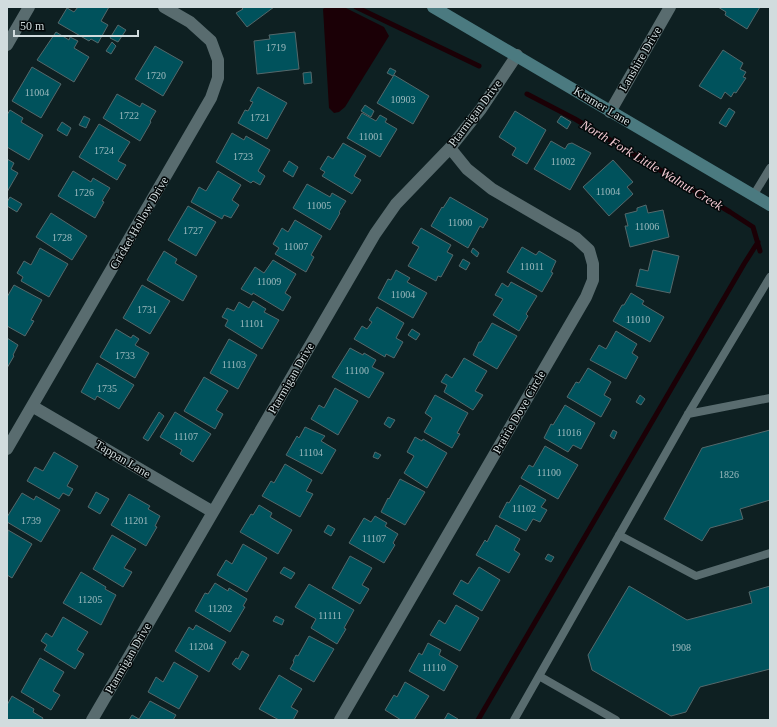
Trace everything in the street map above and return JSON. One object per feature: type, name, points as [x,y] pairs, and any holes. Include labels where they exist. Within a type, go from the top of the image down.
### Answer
[{"type":"street","points":[[7,45],[29,7]]},
{"type":"street","name":"Cricket Hollow Drive","points":[[7,449],[211,98],[218,78],[218,60],[211,41],[190,22],[164,7]]},
{"type":"street","name":"Kramer Lane","points":[[433,7],[770,205]]},
{"type":"street","name":"Lanshire Drive","points":[[610,112],[670,7]]},
{"type":"street","name":"Ptarmigan Drive","points":[[92,720],[375,234],[396,204],[450,148],[481,109],[517,55]]},
{"type":"street","name":"Prairie Dove Circle","points":[[340,720],[582,304],[593,280],[594,264],[589,250],[576,238],[492,189],[467,169],[450,148]]},
{"type":"street","name":"Tappan Lane","points":[[32,406],[213,512]]},
{"type":"lane","points":[[753,196],[770,168]]},
{"type":"lane","points":[[514,720],[688,414],[770,277]]},
{"type":"lane","points":[[688,414],[770,398]]},
{"type":"lane","points":[[619,535],[696,576],[770,553]]},
{"type":"lane","points":[[539,676],[616,720]]},
{"type":"shaded area","points":[[326,7],[344,7],[384,27],[389,36],[345,107],[339,112],[334,113],[329,108],[323,9]]},
{"type":"building","points":[[78,7],[109,7],[101,21],[108,25],[98,43],[91,39],[89,41],[58,23],[67,8],[74,12]]},
{"type":"building","points":[[241,7],[274,7],[247,27],[236,13],[243,9]]},
{"type":"building","points":[[718,7],[760,7],[747,29],[725,15],[726,12]]},
{"type":"building","points":[[118,25],[126,30],[118,42],[110,38]]},
{"type":"building","points":[[56,32],[69,40],[70,37],[78,41],[74,48],[89,57],[74,82],[37,60]]},
{"type":"building","points":[[295,32],[299,69],[257,74],[254,41],[270,39],[269,35]]},
{"type":"building","points":[[112,42],[116,46],[111,54],[106,51]]},
{"type":"building","points":[[155,46],[183,62],[163,96],[135,79]]},
{"type":"building","points":[[723,50],[743,63],[740,69],[746,72],[743,77],[746,78],[736,93],[734,92],[731,97],[725,92],[721,99],[699,86]]},
{"type":"building","points":[[32,67],[61,84],[41,118],[12,101]]},
{"type":"building","points":[[390,68],[396,71],[393,76],[387,73]]},
{"type":"building","points":[[311,72],[312,83],[304,84],[303,73]]},
{"type":"building","points":[[394,75],[429,96],[413,124],[377,103]]},
{"type":"building","points":[[258,87],[287,103],[267,139],[238,123],[245,110],[248,111],[253,102],[250,101]]},
{"type":"building","points":[[117,94],[140,107],[142,103],[156,111],[140,141],[103,118]]},
{"type":"building","points":[[365,105],[374,111],[371,117],[361,111]]},
{"type":"building","points":[[729,108],[735,112],[726,127],[719,123]]},
{"type":"building","points":[[10,110],[23,118],[21,122],[43,135],[29,160],[7,147],[7,115]]},
{"type":"building","points":[[515,111],[546,130],[527,164],[512,155],[516,148],[499,137]]},
{"type":"building","points":[[362,113],[376,121],[380,115],[387,119],[385,122],[397,129],[380,157],[347,138]]},
{"type":"building","points":[[84,116],[90,119],[86,128],[79,125]]},
{"type":"building","points":[[561,116],[571,122],[567,129],[557,122]]},
{"type":"building","points":[[62,122],[71,128],[67,136],[57,130]]},
{"type":"building","points":[[99,124],[130,142],[118,161],[126,165],[117,180],[79,157]]},
{"type":"building","points":[[232,133],[244,140],[246,136],[270,150],[258,171],[265,176],[260,185],[253,181],[251,183],[216,162]]},
{"type":"building","points":[[551,141],[565,149],[568,144],[572,143],[591,153],[570,190],[534,169]]},
{"type":"building","points":[[343,143],[366,156],[354,176],[361,180],[352,194],[322,176],[325,172],[320,169],[328,156],[333,159]]},
{"type":"building","points":[[7,159],[14,163],[11,169],[18,173],[7,192]]},
{"type":"building","points":[[613,160],[633,182],[627,187],[633,194],[609,216],[583,187]]},
{"type":"building","points":[[289,161],[298,167],[293,177],[283,171]]},
{"type":"building","points":[[73,171],[91,182],[93,178],[110,188],[102,201],[104,202],[95,218],[58,196]]},
{"type":"building","points":[[218,171],[241,185],[232,200],[239,205],[231,218],[224,215],[222,219],[191,202],[199,187],[206,191]]},
{"type":"building","points":[[307,184],[330,197],[332,193],[346,201],[330,230],[293,208]]},
{"type":"building","points":[[10,197],[22,204],[17,212],[7,206],[7,202]]},
{"type":"building","points":[[450,197],[488,219],[483,228],[480,226],[468,248],[431,226],[442,207],[443,208]]},
{"type":"building","points":[[646,205],[648,213],[663,210],[669,237],[630,247],[625,226],[628,226],[625,214],[637,211],[637,208]]},
{"type":"building","points":[[188,206],[216,222],[196,256],[168,240]]},
{"type":"building","points":[[51,213],[87,236],[72,260],[36,237]]},
{"type":"building","points":[[295,220],[322,236],[311,255],[314,257],[306,272],[275,254],[279,248],[273,244],[282,228],[288,232]]},
{"type":"building","points":[[421,228],[451,245],[447,252],[453,255],[441,277],[438,276],[436,281],[408,266],[419,247],[412,243]]},
{"type":"building","points":[[522,247],[536,255],[539,251],[556,261],[551,272],[553,273],[542,292],[507,272]]},
{"type":"building","points":[[40,248],[68,264],[49,297],[21,281],[23,277],[17,273],[24,261],[31,265]]},
{"type":"building","points":[[473,248],[479,253],[477,257],[471,252]]},
{"type":"building","points":[[653,250],[679,256],[670,293],[636,286],[640,269],[648,271]]},
{"type":"building","points":[[164,251],[177,259],[175,263],[197,276],[183,301],[147,280]]},
{"type":"building","points":[[463,259],[470,263],[466,270],[459,266]]},
{"type":"building","points":[[273,260],[296,274],[285,293],[291,297],[283,311],[253,293],[252,295],[241,289],[255,267],[264,273]]},
{"type":"building","points":[[396,270],[410,278],[407,282],[427,293],[413,318],[378,298],[388,279],[391,280]]},
{"type":"building","points":[[511,282],[537,296],[526,314],[528,316],[519,331],[493,315],[503,299],[495,295],[502,283],[508,287]]},
{"type":"building","points":[[14,285],[42,300],[31,320],[34,321],[25,336],[7,326],[7,297]]},
{"type":"building","points":[[142,285],[170,301],[150,334],[123,318]]},
{"type":"building","points":[[631,293],[644,301],[642,304],[664,317],[650,342],[613,321]]},
{"type":"building","points":[[253,301],[266,309],[264,312],[279,320],[262,349],[225,326],[228,320],[222,317],[227,308],[234,311],[239,302],[249,308]]},
{"type":"building","points":[[377,307],[404,323],[396,338],[403,342],[394,358],[386,354],[385,357],[354,339],[362,326],[367,329],[372,322],[369,320]]},
{"type":"building","points":[[492,323],[517,336],[497,369],[473,355],[479,342],[481,342]]},
{"type":"building","points":[[116,329],[131,338],[133,335],[139,339],[135,345],[149,353],[135,378],[100,357]]},
{"type":"building","points":[[412,329],[420,334],[416,340],[408,335]]},
{"type":"building","points":[[616,331],[637,344],[632,353],[638,357],[626,379],[590,360],[599,345],[606,349]]},
{"type":"building","points":[[7,338],[18,345],[7,368]]},
{"type":"building","points":[[229,339],[257,355],[238,389],[210,373]]},
{"type":"building","points":[[350,348],[363,355],[364,353],[376,360],[372,367],[384,373],[369,398],[332,377]]},
{"type":"building","points":[[464,358],[487,371],[475,391],[483,395],[473,410],[444,392],[447,385],[441,382],[446,374],[452,378]]},
{"type":"building","points":[[97,363],[134,385],[119,409],[97,396],[95,400],[81,392]]},
{"type":"building","points":[[588,368],[611,382],[604,395],[611,399],[601,417],[567,397],[576,382],[579,383]]},
{"type":"building","points":[[204,377],[228,391],[216,410],[223,414],[215,429],[184,411]]},
{"type":"building","points":[[335,388],[358,401],[338,435],[311,419],[319,405],[324,408]]},
{"type":"building","points":[[435,395],[468,413],[457,433],[460,434],[452,448],[424,432],[432,418],[425,413]]},
{"type":"building","points":[[640,395],[645,399],[641,405],[636,402]]},
{"type":"building","points":[[565,405],[595,423],[581,449],[573,445],[568,452],[544,438],[551,424],[553,425]]},
{"type":"building","points":[[159,412],[164,416],[148,441],[143,438]]},
{"type":"building","points":[[175,412],[211,434],[193,462],[180,454],[182,450],[160,437]]},
{"type":"building","points":[[388,417],[395,420],[390,428],[384,424]]},
{"type":"building","points":[[305,427],[325,436],[321,441],[336,450],[322,474],[286,455],[297,436],[299,438]]},
{"type":"building","points":[[613,430],[617,432],[614,439],[610,436]]},
{"type":"building","points":[[770,430],[770,500],[740,509],[743,519],[710,528],[702,541],[664,519],[702,448]]},
{"type":"building","points":[[415,437],[422,441],[423,439],[447,453],[427,488],[404,473],[414,456],[407,452]]},
{"type":"building","points":[[545,446],[578,465],[558,499],[521,478],[529,465],[533,467]]},
{"type":"building","points":[[54,452],[78,466],[67,486],[73,489],[69,496],[63,493],[59,499],[27,481],[35,467],[43,471]]},
{"type":"building","points":[[375,452],[381,455],[378,459],[373,457]]},
{"type":"building","points":[[285,464],[312,480],[306,491],[313,494],[300,517],[262,496],[271,481],[274,483]]},
{"type":"building","points":[[400,479],[425,492],[405,525],[381,512]]},
{"type":"building","points":[[520,485],[546,500],[541,507],[547,510],[540,522],[533,519],[526,531],[499,517],[507,502],[509,503]]},
{"type":"building","points":[[96,492],[109,499],[100,514],[88,507]]},
{"type":"building","points":[[22,493],[34,500],[36,496],[60,510],[41,542],[7,522],[7,517]]},
{"type":"building","points":[[129,494],[150,506],[148,509],[160,516],[155,526],[157,527],[146,546],[111,525]]},
{"type":"building","points":[[259,505],[272,513],[270,517],[292,530],[278,554],[240,532],[251,514],[253,515]]},
{"type":"building","points":[[375,516],[387,523],[385,526],[398,534],[393,543],[395,545],[384,563],[349,543],[364,518],[371,522]]},
{"type":"building","points":[[328,525],[335,529],[331,536],[324,532]]},
{"type":"building","points":[[496,525],[520,539],[514,550],[520,554],[509,573],[476,555],[485,540],[487,542]]},
{"type":"building","points":[[8,530],[32,544],[12,578],[7,575]]},
{"type":"building","points":[[112,535],[136,549],[124,568],[132,572],[123,587],[93,569]]},
{"type":"building","points":[[243,544],[267,558],[247,592],[217,575],[226,560],[232,564]]},
{"type":"building","points":[[548,554],[554,557],[551,562],[545,559]]},
{"type":"building","points":[[350,556],[372,568],[362,585],[369,589],[360,604],[332,588]]},
{"type":"building","points":[[284,567],[295,573],[291,579],[280,573]]},
{"type":"building","points":[[479,567],[500,580],[482,611],[453,594],[461,580],[468,584]]},
{"type":"building","points":[[81,572],[116,595],[101,625],[63,603]]},
{"type":"building","points":[[215,583],[228,591],[229,588],[247,599],[243,606],[245,607],[230,632],[195,611],[205,593],[208,594]]},
{"type":"building","points":[[309,584],[354,610],[344,628],[346,629],[337,644],[311,628],[316,619],[295,607]]},
{"type":"building","points":[[629,586],[687,620],[752,603],[749,592],[770,586],[770,669],[700,687],[686,712],[671,716],[592,670],[588,655]]},
{"type":"building","points":[[456,605],[479,618],[460,651],[430,635],[439,620],[445,624]]},
{"type":"building","points":[[276,616],[284,620],[282,625],[273,621]]},
{"type":"building","points":[[63,617],[88,632],[77,650],[84,654],[75,669],[44,650],[47,645],[41,641],[46,633],[52,637]]},
{"type":"building","points":[[196,625],[226,642],[209,672],[175,651],[189,627],[193,630]]},
{"type":"building","points":[[309,636],[334,649],[314,682],[290,669],[296,655],[298,656]]},
{"type":"building","points":[[428,643],[441,650],[439,655],[458,666],[444,691],[409,671],[419,653],[422,655]]},
{"type":"building","points":[[242,651],[249,655],[240,670],[232,664],[236,658],[238,659]]},
{"type":"building","points":[[40,658],[64,672],[53,691],[60,695],[51,710],[21,692]]},
{"type":"building","points":[[174,662],[198,676],[179,709],[148,692],[156,677],[163,682]]},
{"type":"building","points":[[279,675],[302,689],[291,707],[298,711],[293,720],[279,720],[259,709]]},
{"type":"building","points":[[405,682],[429,696],[414,720],[401,720],[385,710],[394,695],[397,697]]},
{"type":"building","points":[[12,696],[34,709],[33,712],[43,718],[42,720],[7,720],[7,705]]},
{"type":"building","points":[[150,701],[176,715],[173,720],[129,720],[132,715],[139,719]]},
{"type":"building","points":[[448,713],[458,719],[444,720]]},
{"type":"waterway","name":"North Fork Little Walnut Creek","points":[[356,7],[479,66]]},
{"type":"waterway","name":"North Fork Little Walnut Creek","points":[[527,94],[575,119],[753,227],[760,251]]},
{"type":"waterway","points":[[478,720],[758,242]]}]
